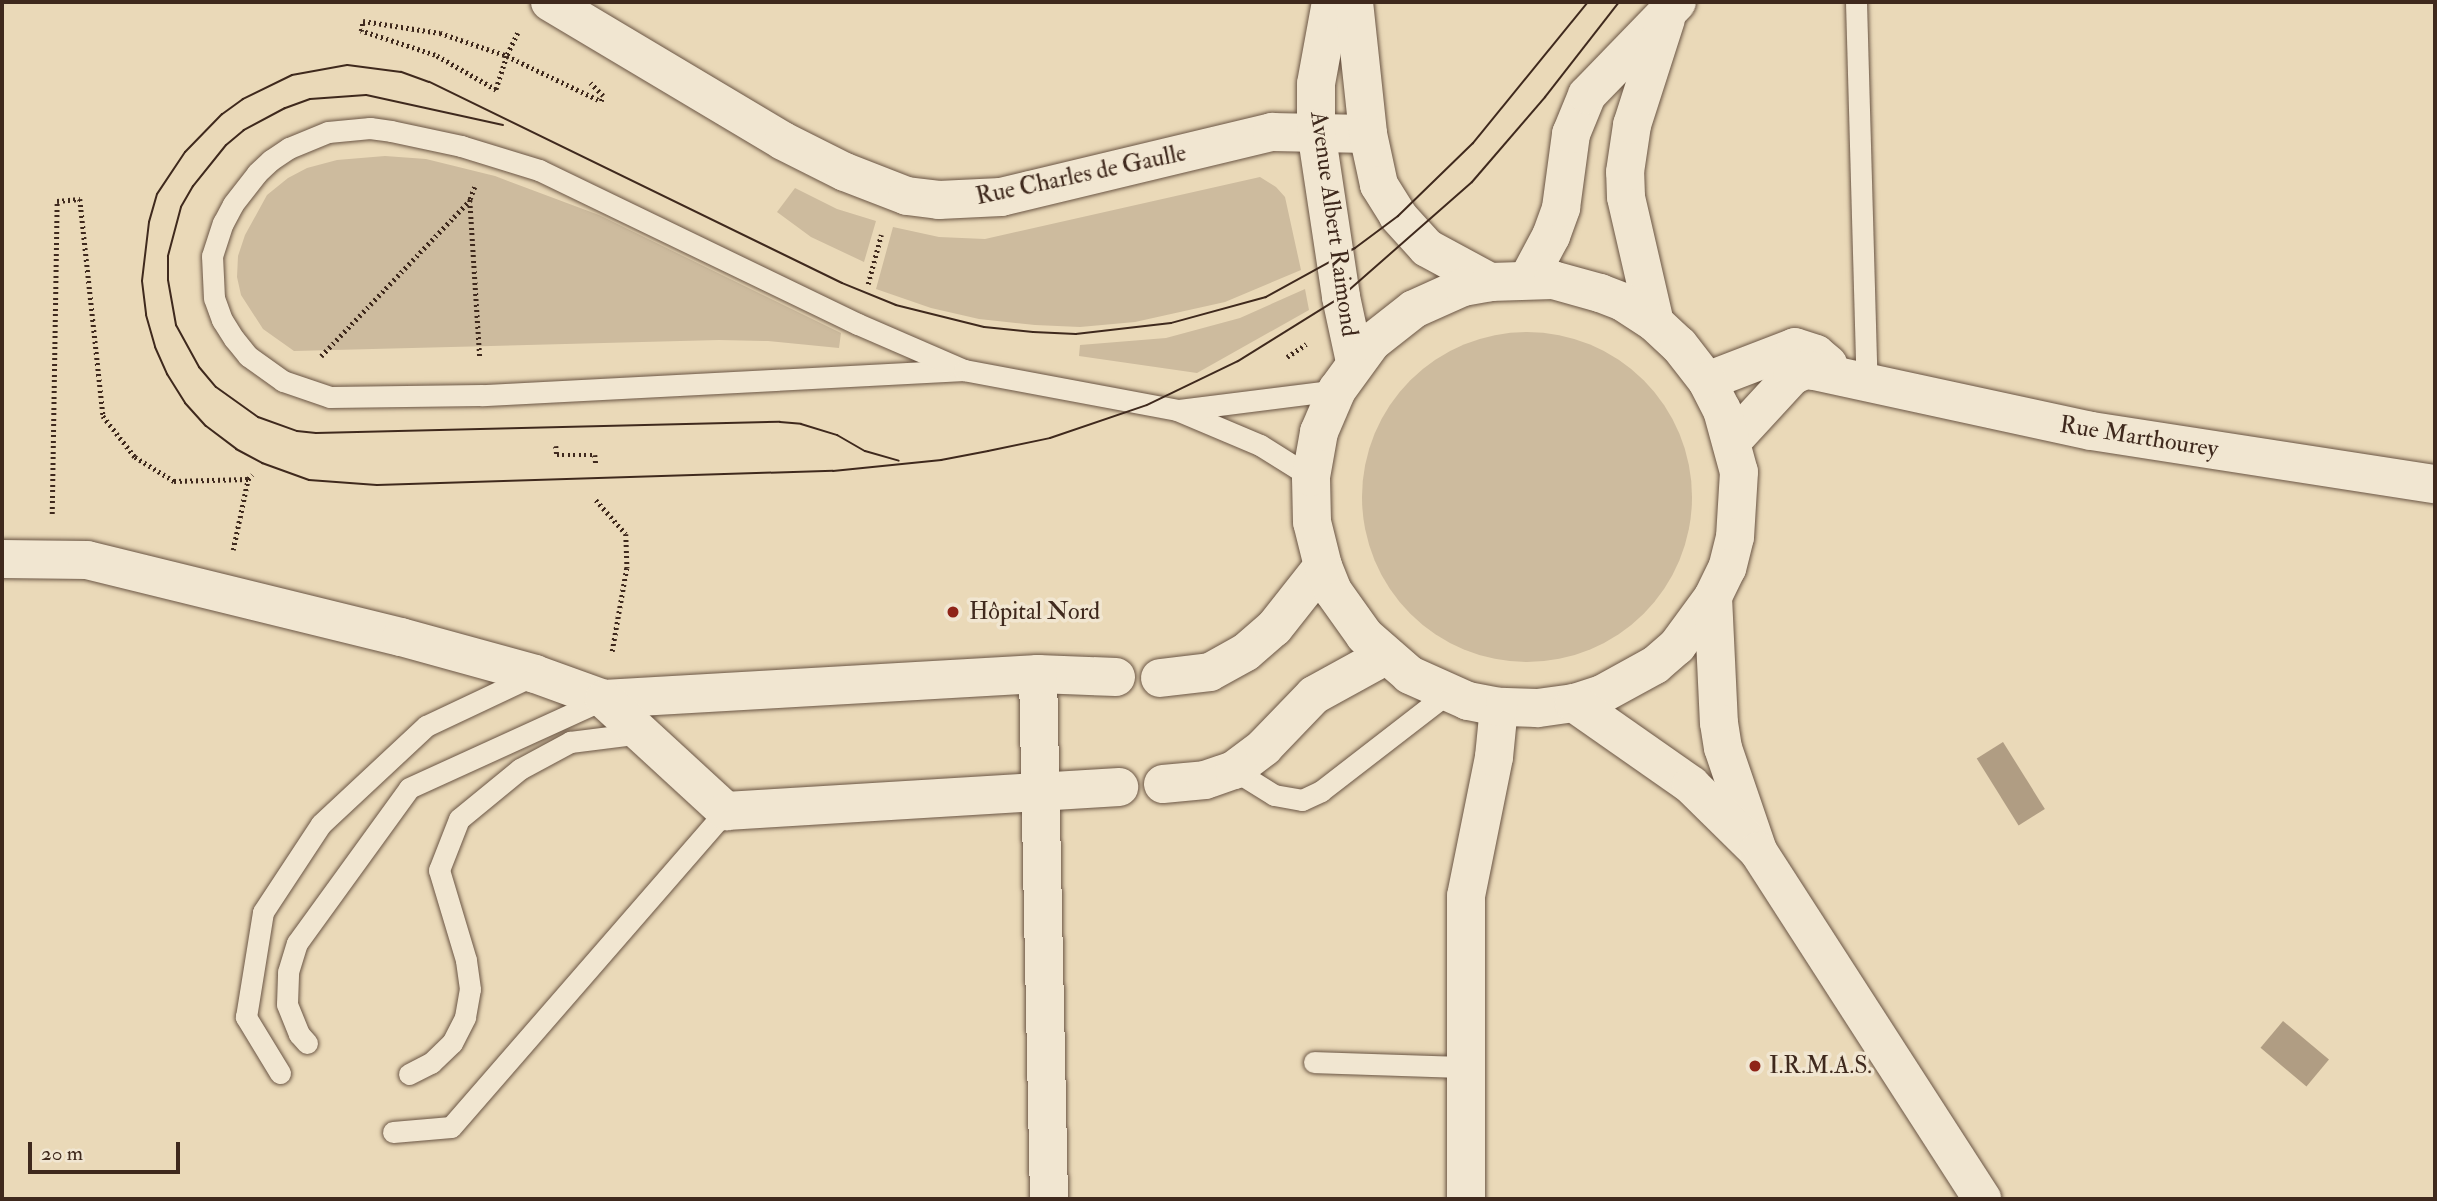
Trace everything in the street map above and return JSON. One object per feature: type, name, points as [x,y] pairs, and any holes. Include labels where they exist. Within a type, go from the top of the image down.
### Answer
[{"type":"street","name":"Avenue Albert Raimond","points":[[1331,2],[1316,84],[1316,131],[1341,297],[1346,376]]},
{"type":"street","name":"Avenue Albert Raimond","points":[[1354,2],[1367,134],[1379,185],[1414,235],[1427,248],[1490,282]]},
{"type":"street","points":[[1528,279],[1551,236],[1561,208],[1571,134],[1587,95],[1672,8]]},
{"type":"street","points":[[1655,323],[1626,197],[1625,172],[1632,125],[1672,8]]},
{"type":"street","name":"Rue Charles de Gaulle","points":[[537,12],[845,172],[907,196],[950,201],[1001,197],[1272,132],[1367,134]]},
{"type":"street","points":[[1528,279],[1553,280],[1600,293],[1623,302],[1655,323],[1679,345],[1707,381],[1733,440],[1739,472],[1738,516],[1727,568],[1713,597],[1677,646],[1655,665],[1602,694],[1574,703],[1537,708],[1499,707],[1448,693],[1410,675],[1385,656],[1348,614],[1323,566],[1312,522],[1311,477],[1319,432],[1346,376],[1372,342],[1414,309],[1463,288],[1490,282],[1528,279]]},
{"type":"street","name":"Rue Marthourey","points":[[1707,381],[1779,350],[1795,347],[1816,354],[1856,382]]},
{"type":"street","name":"Rue Marthourey","points":[[1733,440],[1775,392],[1796,373],[1814,371],[2091,431],[2435,484]]},
{"type":"street","points":[[2,559],[87,560],[401,637],[535,674],[604,699],[726,811],[1119,787]]},
{"type":"street","points":[[1160,678],[1210,672],[1247,652],[1274,628],[1323,566]]},
{"type":"street","points":[[1713,597],[1723,748],[1758,851]]},
{"type":"street","points":[[1163,784],[1205,780],[1234,770],[1264,747],[1314,695],[1385,656]]},
{"type":"street","points":[[604,699],[1038,674],[1116,677]]},
{"type":"street","points":[[1038,674],[1049,1199]]},
{"type":"street","points":[[1574,703],[1691,785],[1758,851],[1982,1199]]},
{"type":"street","points":[[1466,1199],[1466,896],[1494,757],[1499,707]]},
{"type":"lane","points":[[1856,2],[1856,382]]},
{"type":"lane","points":[[964,370],[856,378],[344,399],[291,385],[248,356],[222,320],[211,276],[212,256],[219,232],[233,204],[271,160],[289,148],[328,132],[370,128],[391,131],[461,146],[538,170],[858,324],[964,370],[1177,410],[1260,445],[1311,477]]},
{"type":"lane","points":[[1177,410],[1346,376]]},
{"type":"lane","points":[[280,1073],[246,1017],[263,912],[321,824],[426,726],[535,674]]},
{"type":"lane","points":[[1234,770],[1274,795],[1301,800],[1321,791],[1448,693]]},
{"type":"lane","points":[[307,1044],[299,1034],[288,1004],[288,972],[297,943],[409,788],[604,699]]},
{"type":"lane","points":[[409,1074],[431,1063],[452,1043],[465,1017],[470,989],[466,960],[439,870],[459,819],[520,769],[570,743],[641,733]]},
{"type":"lane","points":[[393,1132],[451,1127],[726,811]]},
{"type":"lane","points":[[1314,1062],[1466,1067]]},
{"type":"path","points":[[537,12],[519,32],[507,57],[496,90],[435,55],[361,31],[363,22],[440,33],[507,57],[601,101],[603,96],[584,77]]},
{"type":"path","points":[[519,32],[530,39]]},
{"type":"path","points":[[312,365],[470,200],[479,176]]},
{"type":"path","points":[[51,560],[57,201],[80,199],[103,416],[135,457],[174,481],[250,477],[232,558]]},
{"type":"path","points":[[470,200],[480,370]]},
{"type":"path","points":[[868,285],[882,231]]},
{"type":"path","points":[[1282,361],[1310,342]]},
{"type":"path","points":[[556,446],[557,455],[595,455],[596,466]]},
{"type":"path","points":[[596,500],[625,534],[627,568],[604,699]]},
{"type":"shaded area","points":[[385,156],[426,159],[495,176],[599,215],[841,333],[839,348],[768,341],[719,340],[294,351],[263,329],[241,295],[237,277],[238,256],[245,235],[267,195],[288,178],[307,168],[337,160]]},
{"type":"shaded area","points":[[1260,177],[1276,187],[1285,197],[1301,270],[1225,302],[1135,322],[1080,327],[979,319],[931,308],[876,289],[893,227],[939,237],[985,239]]},
{"type":"shaded area","points":[[795,188],[837,209],[876,221],[864,262],[811,237],[777,212]]},
{"type":"shaded area","points":[[1305,289],[1309,310],[1197,373],[1079,356],[1080,345],[1166,338],[1240,318]]},
{"type":"shaded area","points":[[1527,332],[1575,339],[1590,345],[1618,360],[1643,381],[1664,406],[1679,434],[1685,449],[1692,497],[1685,545],[1679,560],[1664,588],[1643,613],[1618,634],[1590,649],[1575,655],[1527,662],[1479,655],[1464,649],[1436,634],[1411,613],[1390,588],[1375,560],[1369,545],[1362,497],[1369,449],[1375,434],[1390,406],[1411,381],[1436,360],[1464,345],[1479,339]]},
{"type":"shaded area","points":[[2003,742],[2045,809],[2019,825],[1977,758]]},
{"type":"shaded area","points":[[2283,1021],[2329,1060],[2306,1086],[2261,1048]]},
{"type":"tram line","points":[[1588,2],[1473,143],[1398,216],[1355,248],[1266,297],[1171,323],[1076,334],[1033,332],[984,327],[896,305],[842,283],[429,82],[401,72],[347,65],[292,75],[243,99],[222,114],[185,152],[157,194],[149,222],[142,281],[146,315],[155,347],[167,374],[185,403],[206,426],[236,449],[262,463],[309,480],[377,485],[833,471],[941,460],[1050,438],[1147,405],[1238,361],[1341,297],[1472,182],[1545,97],[1619,2]]},
{"type":"tram line","points":[[503,125],[366,95],[310,99],[285,108],[244,130],[226,145],[193,186],[181,207],[168,256],[168,280],[176,325],[199,367],[216,387],[258,417],[297,431],[316,433],[780,422],[801,424],[837,435],[865,451],[899,461]]},
{"type":"place","name":"Hôpital Nord","points":[[953,612]]},
{"type":"place","name":"I.R.M.A.S.","points":[[1755,1066]]}]
